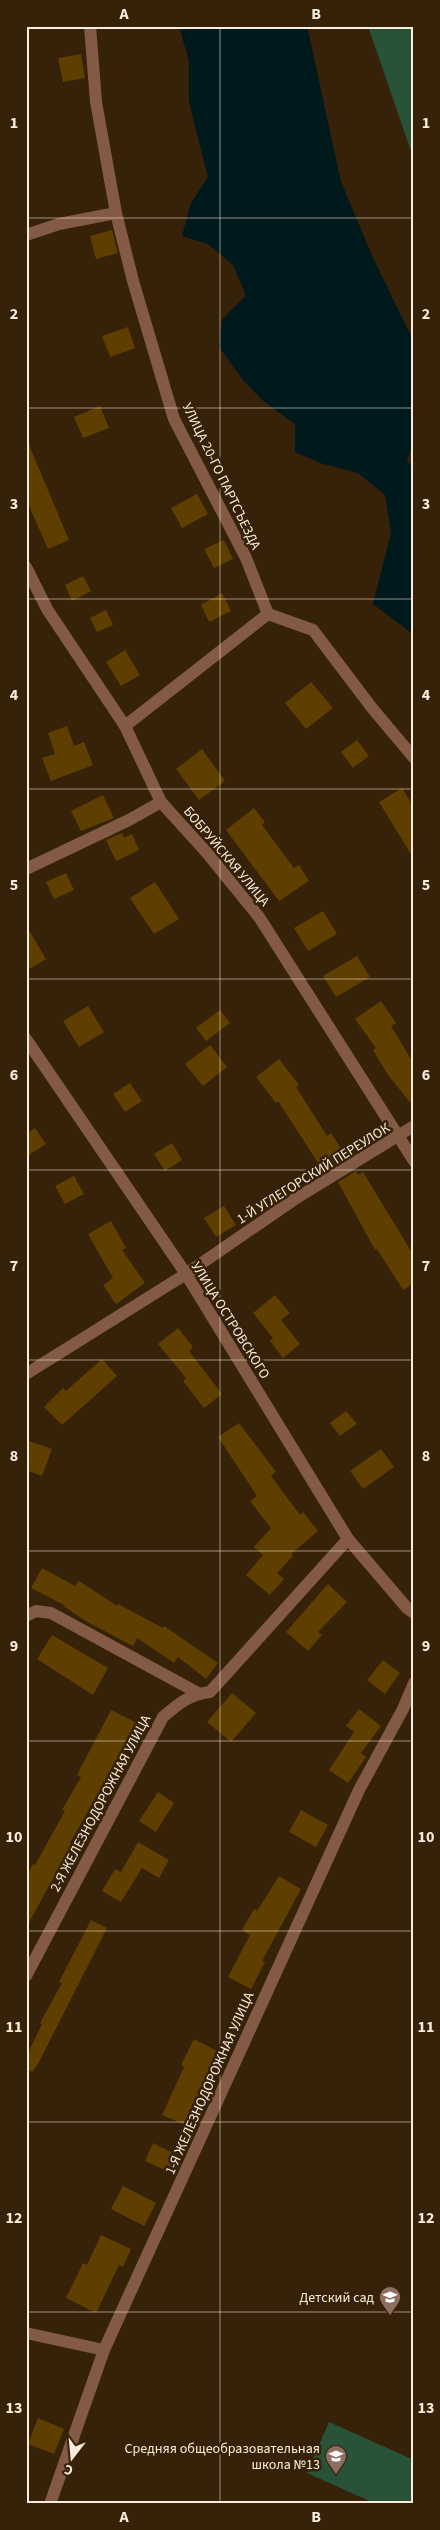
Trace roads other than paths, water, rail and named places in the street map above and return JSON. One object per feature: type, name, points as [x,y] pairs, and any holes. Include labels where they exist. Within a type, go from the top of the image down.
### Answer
[{"type":"street","name":"УЛИЦА 20-ГО ПАРТСЪЕЗДА","points":[[90,26],[96,102],[116,213],[133,281],[174,419],[246,558],[268,614]]},
{"type":"street","points":[[26,235],[59,224],[116,213]]},
{"type":"street","name":"БОБРУЙСКАЯ УЛИЦА","points":[[26,567],[47,608],[125,726],[161,802],[208,853],[259,917],[414,1161]]},
{"type":"street","points":[[125,726],[268,614],[313,630],[372,708],[414,758]]},
{"type":"street","points":[[26,869],[129,820],[161,802]]},
{"type":"street","name":"УЛИЦА ОСТРОВСКОГО","points":[[26,1039],[186,1274],[348,1539],[407,1608],[414,1613]]},
{"type":"street","name":"1-Й УГЛЕГОРСКИЙ ПЕРЕУЛОК","points":[[26,1374],[186,1274],[295,1199],[414,1126]]},
{"type":"street","name":"2-Я ЖЕЛЕЗНОДОРОЖНАЯ УЛИЦА","points":[[26,1976],[163,1717],[184,1700],[198,1693],[210,1692],[348,1539]]},
{"type":"street","points":[[26,1616],[36,1611],[51,1613],[198,1693]]},
{"type":"street","name":"1-Я ЖЕЛЕЗНОДОРОЖНАЯ УЛИЦА","points":[[50,2504],[104,2350],[359,1790],[403,1710],[414,1683]]},
{"type":"street","points":[[26,2333],[104,2350]]},
{"type":"water","points":[[179,26],[307,26],[341,182],[374,260],[414,342],[414,441],[407,460],[414,471],[414,637],[409,631],[373,604],[391,533],[385,495],[358,473],[320,463],[295,452],[295,424],[262,400],[243,380],[219,347],[222,320],[246,295],[233,265],[208,244],[182,236],[191,203],[208,177],[189,102],[189,61]]},
{"type":"place","name":"Детский сад","points":[[390,2316]]},
{"type":"place","name":"Средняя общеобразовательная школа №13","points":[[336,2475]]}]
